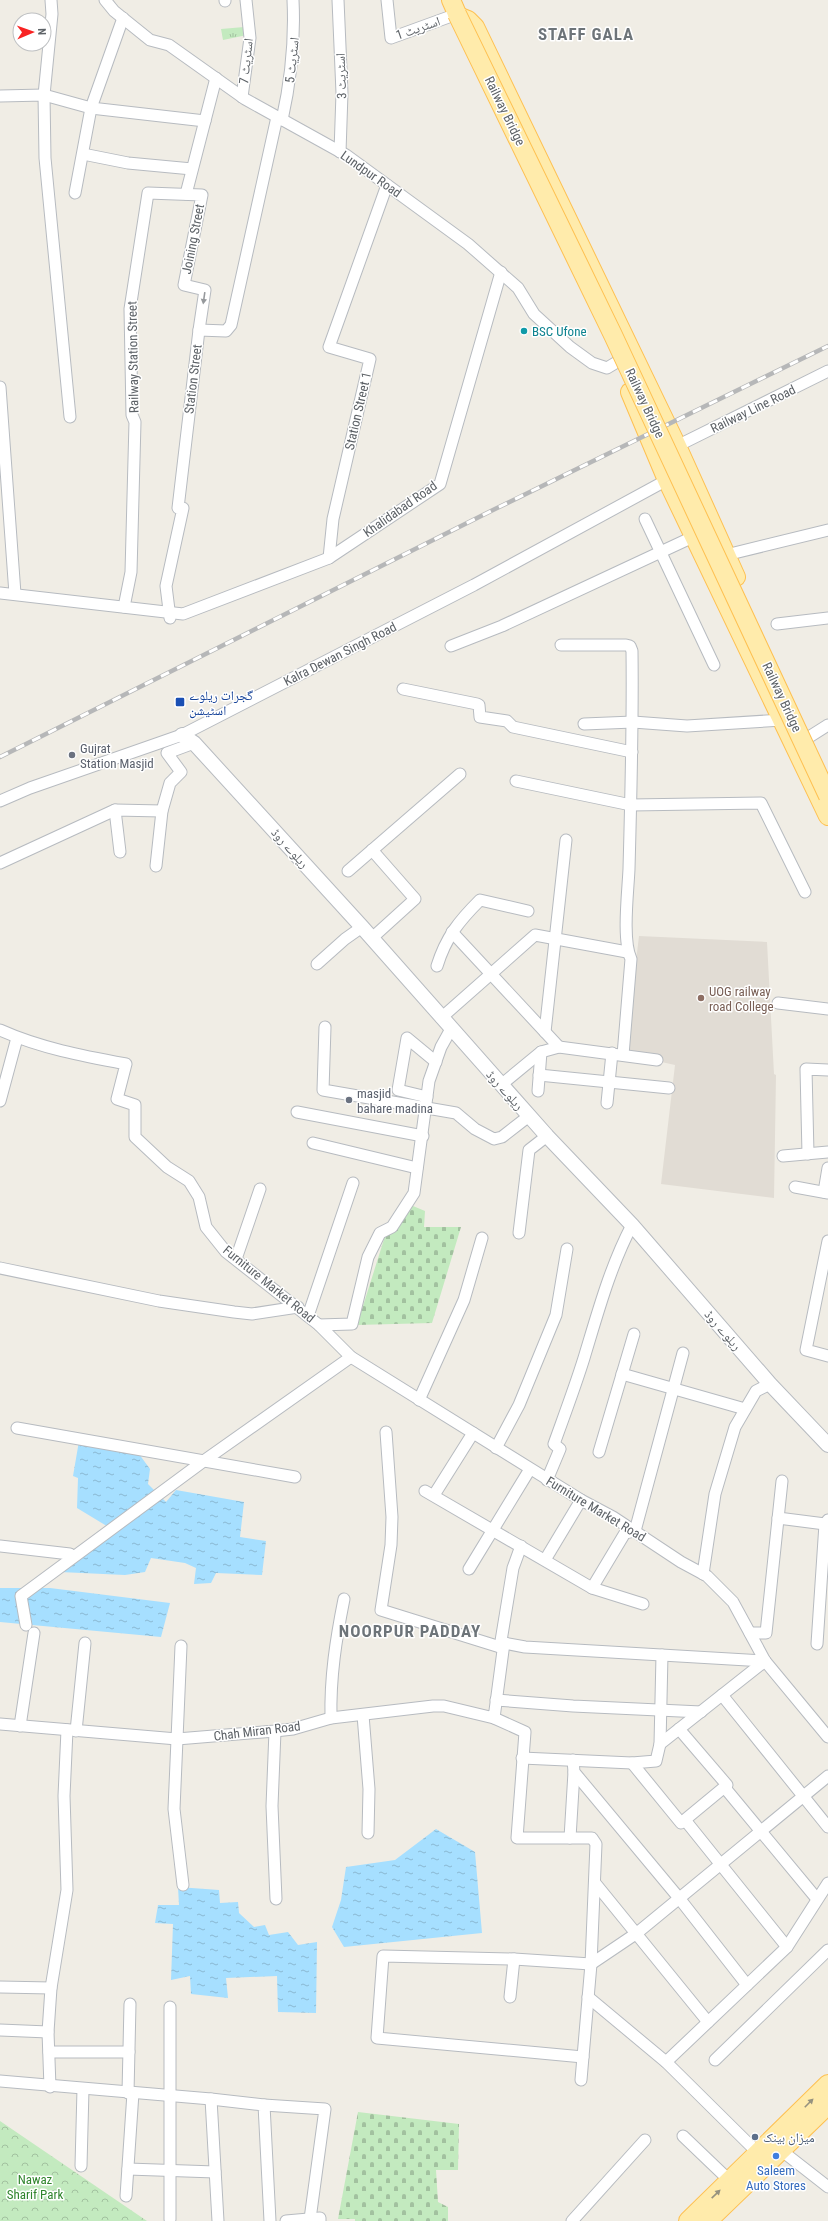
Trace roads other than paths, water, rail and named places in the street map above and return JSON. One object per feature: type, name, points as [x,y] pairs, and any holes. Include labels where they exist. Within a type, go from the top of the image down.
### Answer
[{"type":"main road","points":[[456,10],[458,35],[617,362],[667,480],[828,816]]},
{"type":"main road","points":[[456,10],[475,27],[677,446],[726,556],[828,776]]},
{"type":"main road","name":"Railway Bridge","points":[[456,10],[616,342],[828,796]]},
{"type":"main road","points":[[688,2221],[828,2084]]},
{"type":"main road","points":[[708,2221],[828,2105]]},
{"type":"street","points":[[50,0],[52,14],[44,94],[46,158],[51,225],[70,417]]},
{"type":"street","name":"Lundpur Road","points":[[105,0],[150,40],[169,45],[242,97],[340,152],[468,244],[518,288],[534,314],[570,347],[592,363],[607,368],[617,362]]},
{"type":"street","name":"اسٹریٹ 7","points":[[242,97],[250,38],[246,0]]},
{"type":"street","name":"اسٹریٹ 5","points":[[280,118],[289,91],[295,33],[293,0]]},
{"type":"street","name":"اسٹریٹ 3","points":[[338,0],[342,93],[340,152]]},
{"type":"street","name":"اسٹریٹ 1","points":[[387,0],[391,38],[456,10]]},
{"type":"street","points":[[75,193],[91,108],[124,18]]},
{"type":"street","points":[[186,194],[216,78]]},
{"type":"street","points":[[0,96],[44,94],[91,108],[205,121]]},
{"type":"street","name":"Station Street","points":[[170,616],[166,586],[183,508],[178,508],[200,330],[226,331],[231,325],[280,118]]},
{"type":"street","points":[[83,154],[128,163],[192,169]]},
{"type":"street","name":"Station Street 1","points":[[329,558],[333,519],[370,359],[328,348],[387,185]]},
{"type":"street","name":"Railway Station Street","points":[[124,607],[131,572],[135,422],[132,414],[130,309],[143,218],[148,193],[186,194]]},
{"type":"street","name":"Joining Street","points":[[186,194],[202,195],[184,285],[205,290],[200,330]]},
{"type":"street","name":"Khalidabad Road","points":[[170,616],[183,614],[329,558],[440,484],[501,272]]},
{"type":"street","name":"Railway Line Road","points":[[677,446],[828,371]]},
{"type":"street","points":[[0,387],[15,594]]},
{"type":"street","name":"Kalra Dewan Singh Road","points":[[0,801],[30,788],[182,734],[474,585],[667,480]]},
{"type":"street","points":[[645,519],[714,665]]},
{"type":"street","points":[[726,556],[828,530]]},
{"type":"street","points":[[451,646],[502,626],[695,536]]},
{"type":"street","points":[[0,593],[124,607],[170,616]]},
{"type":"street","points":[[777,624],[828,618]]},
{"type":"street","points":[[561,645],[630,646],[632,651],[633,722],[628,952],[631,959],[617,1054],[609,1082],[607,1103]]},
{"type":"street","points":[[403,689],[480,705],[480,717],[507,721],[513,727],[632,752]]},
{"type":"street","points":[[584,724],[633,722],[687,726],[782,720]]},
{"type":"street","points":[[809,737],[828,725]]},
{"type":"street","name":"ریلوے روڈ","points":[[182,734],[194,743],[372,938],[501,1085],[547,1136],[632,1225],[770,1384],[828,1445]]},
{"type":"street","points":[[156,866],[162,811],[170,783],[181,772],[167,753],[194,743]]},
{"type":"street","points":[[348,871],[460,774]]},
{"type":"street","points":[[516,782],[631,805],[761,803],[805,892]]},
{"type":"street","points":[[0,863],[115,810],[162,811]]},
{"type":"street","points":[[115,810],[120,852]]},
{"type":"street","points":[[545,1032],[566,840]]},
{"type":"street","points":[[372,850],[415,898],[372,938]]},
{"type":"street","points":[[437,966],[444,944],[466,914],[480,900],[528,911]]},
{"type":"street","points":[[317,964],[345,939],[362,927]]},
{"type":"street","points":[[452,932],[559,1047]]},
{"type":"street","points":[[441,1018],[535,935],[628,952]]},
{"type":"street","points":[[778,1003],[828,1009]]},
{"type":"street","points":[[324,1027],[323,1090],[456,1113],[475,1129],[494,1139],[502,1137],[529,1116]]},
{"type":"street","name":"Furniture Market Road","points":[[319,1325],[352,1324],[368,1257],[380,1233],[392,1227],[414,1193],[423,1136],[429,1081],[441,1047],[451,1029]]},
{"type":"street","name":"Furniture Market Road","points":[[0,1030],[17,1038],[67,1052],[126,1064],[117,1099],[135,1105],[135,1137],[166,1167],[189,1181],[199,1196],[206,1227],[226,1252],[298,1307],[319,1325],[351,1357],[547,1480],[635,1531],[681,1562],[703,1574],[733,1602],[765,1661],[828,1737]]},
{"type":"street","points":[[0,1101],[17,1038]]},
{"type":"street","points":[[427,1097],[398,1090],[407,1038],[436,1062]]},
{"type":"street","points":[[501,1085],[541,1052],[559,1047],[657,1060]]},
{"type":"street","points":[[538,1091],[541,1052]]},
{"type":"street","points":[[808,1154],[806,1069],[828,1070]]},
{"type":"street","points":[[540,1074],[669,1088]]},
{"type":"street","points":[[297,1112],[423,1136]]},
{"type":"street","points":[[519,1233],[529,1150],[547,1136]]},
{"type":"street","points":[[313,1142],[417,1168]]},
{"type":"street","points":[[783,1156],[828,1152]]},
{"type":"street","points":[[795,1187],[826,1193],[828,1169]]},
{"type":"street","points":[[308,1316],[353,1182]]},
{"type":"street","points":[[236,1259],[260,1189]]},
{"type":"street","points":[[547,1480],[560,1449],[554,1444],[584,1359],[603,1296],[617,1254],[632,1225]]},
{"type":"street","points":[[419,1400],[464,1300],[482,1238]]},
{"type":"street","points":[[828,1241],[806,1346],[806,1350],[828,1356]]},
{"type":"street","points":[[496,1448],[519,1405],[556,1315],[567,1249]]},
{"type":"street","points":[[0,1268],[159,1300],[234,1312],[252,1314],[298,1307]]},
{"type":"street","points":[[599,1452],[634,1334]]},
{"type":"street","points":[[592,1588],[625,1533],[635,1531],[683,1353]]},
{"type":"street","points":[[20,1726],[30,1629],[22,1596],[205,1460],[351,1357]]},
{"type":"street","points":[[622,1374],[745,1409]]},
{"type":"street","points":[[703,1574],[715,1494],[735,1427],[756,1391],[770,1384]]},
{"type":"street","points":[[17,1428],[295,1477]]},
{"type":"street","points":[[386,1432],[392,1518],[392,1545],[381,1610],[502,1645],[765,1661]]},
{"type":"street","points":[[473,1433],[430,1493],[592,1588],[643,1604]]},
{"type":"street","points":[[469,1569],[530,1469]]},
{"type":"street","points":[[750,1633],[766,1632],[782,1481]]},
{"type":"street","points":[[545,1560],[580,1500]]},
{"type":"street","points":[[778,1518],[827,1522],[824,1603],[817,1644]]},
{"type":"street","points":[[0,1546],[70,1554]]},
{"type":"street","points":[[494,1718],[502,1645],[513,1568],[521,1546]]},
{"type":"street","points":[[331,1718],[330,1691],[334,1648],[344,1599]]},
{"type":"street","points":[[50,2087],[48,2032],[51,1988],[67,1890],[64,1796],[85,1643]]},
{"type":"street","points":[[181,1646],[174,1809],[183,1885]]},
{"type":"street","points":[[582,2080],[591,1964],[596,1844],[595,1840],[592,1838],[517,1838],[522,1758],[632,1763],[656,1761],[660,1744],[662,1655]]},
{"type":"street","points":[[660,1744],[765,1661]]},
{"type":"street","points":[[722,1695],[828,1827]]},
{"type":"street","points":[[496,1700],[660,1711],[701,1712]]},
{"type":"street","name":"Chah Miran Road","points":[[0,1724],[177,1739],[293,1729],[331,1718],[444,1706],[494,1718],[524,1731],[522,1758]]},
{"type":"street","points":[[363,1715],[369,1789],[368,1833]]},
{"type":"street","points":[[632,1763],[679,1822],[684,1820],[725,1788],[727,1784],[679,1729]]},
{"type":"street","points":[[275,1731],[272,1806],[276,1900]]},
{"type":"street","points":[[570,1838],[574,1772],[573,1760]]},
{"type":"street","points":[[574,1772],[679,1898],[747,1985]]},
{"type":"street","points":[[583,2057],[377,2038],[383,1956],[514,1959],[591,1964],[637,1933],[828,1776]]},
{"type":"street","points":[[725,1788],[818,1899]]},
{"type":"street","points":[[684,1820],[787,1947]]},
{"type":"street","points":[[595,1883],[708,2022]]},
{"type":"street","points":[[666,2062],[787,1947],[828,1883]]},
{"type":"street","points":[[715,2060],[828,1950]]},
{"type":"street","points":[[510,1997],[514,1959]]},
{"type":"street","points":[[0,1987],[51,1988]]},
{"type":"street","points":[[588,1997],[666,2062],[758,2153]]},
{"type":"street","points":[[126,2196],[131,2093],[129,2052],[130,2004]]},
{"type":"street","points":[[170,2007],[170,2219]]},
{"type":"street","points":[[0,2030],[48,2032]]},
{"type":"street","points":[[49,2052],[129,2052]]},
{"type":"street","points":[[0,2082],[211,2099],[264,2105],[325,2108],[315,2220],[286,2221]]},
{"type":"street","points":[[80,2166],[83,2089]]},
{"type":"street","points":[[211,2099],[218,2221]]},
{"type":"street","points":[[264,2105],[270,2221]]},
{"type":"street","points":[[683,2136],[730,2181]]},
{"type":"street","points":[[572,2221],[645,2140]]},
{"type":"street","points":[[782,2150],[828,2187]]},
{"type":"street","points":[[128,2169],[215,2172]]},
{"type":"water","points":[[79,1441],[109,1450],[120,1448],[139,1454],[150,1469],[148,1484],[166,1502],[176,1490],[244,1502],[240,1537],[266,1541],[262,1575],[216,1573],[211,1583],[194,1584],[196,1568],[185,1563],[151,1558],[145,1572],[125,1575],[60,1572],[115,1531],[77,1508],[78,1478],[73,1476]]},
{"type":"water","points":[[0,1588],[50,1588],[170,1603],[161,1637],[0,1622]]},
{"type":"water","points":[[436,1829],[475,1852],[482,1933],[344,1947],[332,1927],[341,1900],[346,1867],[395,1860]]},
{"type":"water","points":[[178,1887],[219,1890],[220,1903],[238,1902],[239,1913],[254,1927],[265,1925],[269,1935],[288,1932],[298,1945],[317,1942],[316,2013],[278,2012],[277,1976],[226,1978],[228,1998],[191,1994],[190,1976],[171,1980],[173,1924],[155,1923],[158,1905],[179,1905]]},
{"type":"railway","points":[[0,757],[495,509],[828,346]]},
{"type":"place","name":"BSC Ufone","points":[[524,331]]},
{"type":"place","name":"گجرات ریلوے اسٹیشن","points":[[180,702]]},
{"type":"place","name":"Gujrat Station Masjid","points":[[72,755]]},
{"type":"place","name":"UOG railway road College","points":[[701,998]]},
{"type":"place","name":"masjid bahare madina","points":[[349,1100]]},
{"type":"place","name":"میزان بینک","points":[[755,2137]]},
{"type":"place","name":"Saleem Auto Stores","points":[[776,2156]]},
{"type":"district","name":"STAFF GALA","points":[[586,34]]},
{"type":"district","name":"NOORPUR PADDAY","points":[[410,1631]]},
{"type":"park label","name":"Nawaz Sharif Park","points":[[35,2186]]}]
